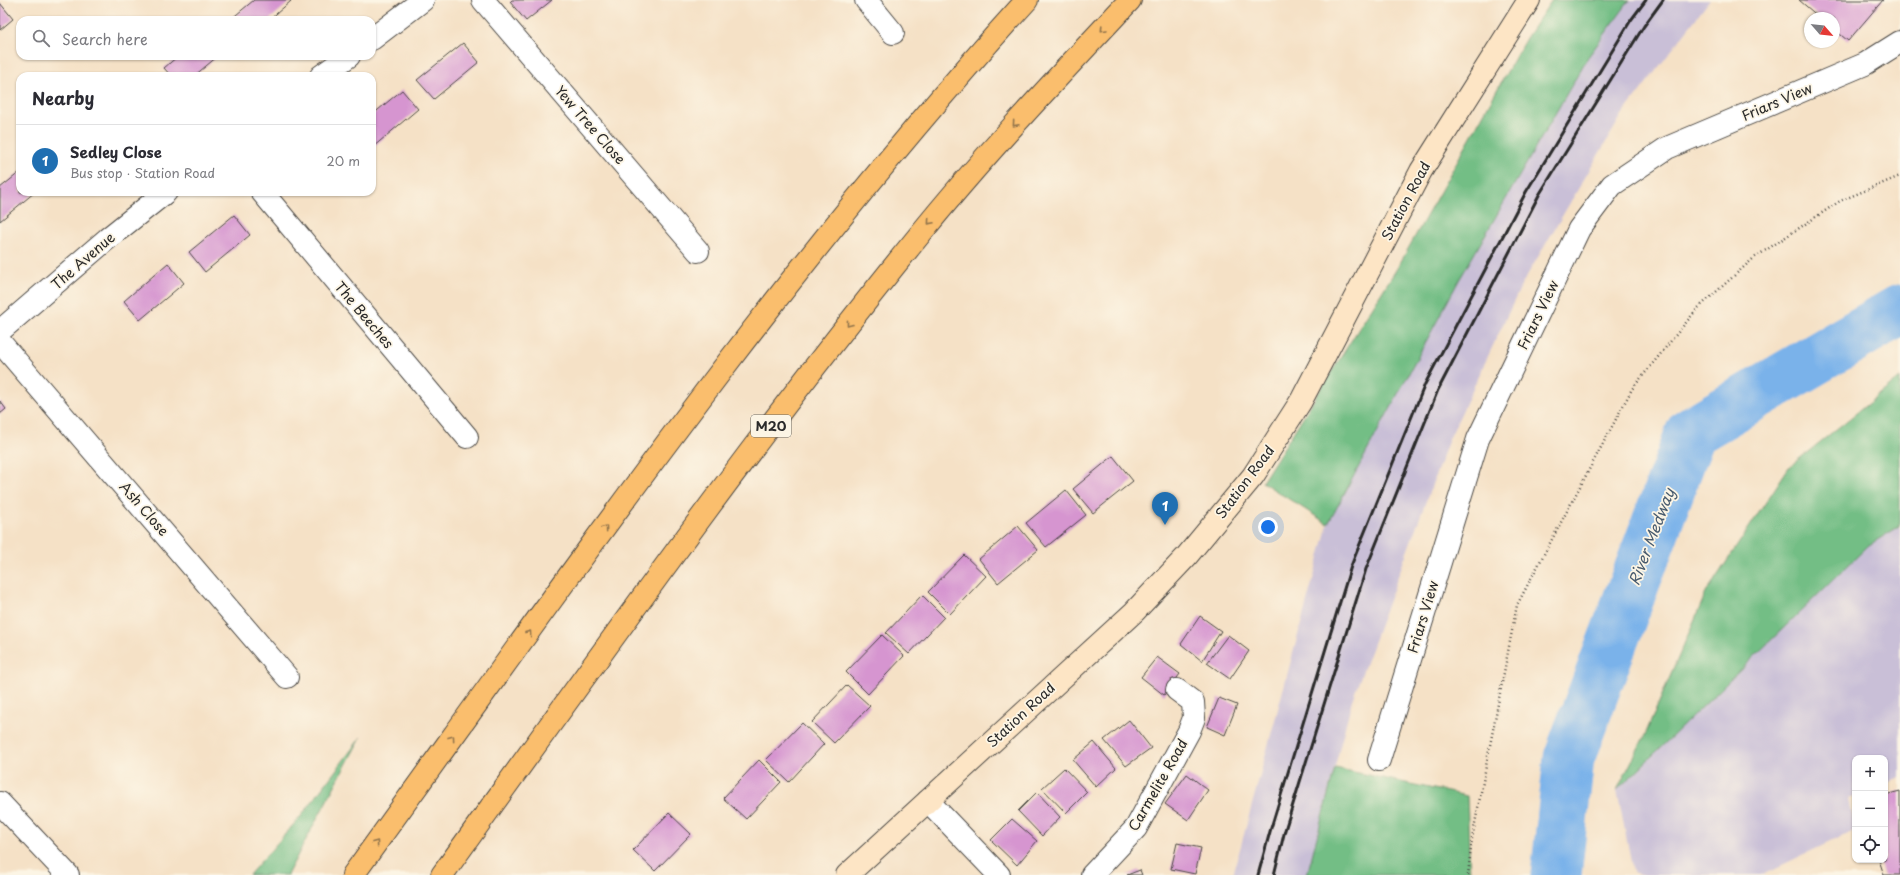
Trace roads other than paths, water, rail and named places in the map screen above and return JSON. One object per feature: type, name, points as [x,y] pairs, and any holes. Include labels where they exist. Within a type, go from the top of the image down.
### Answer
[{"type":"highway","points":[[353,875],[743,341],[848,209],[963,71],[1027,0]]},
{"type":"highway","name":"M20","points":[[442,875],[616,634],[848,324],[918,236],[1005,135],[1130,0]]},
{"type":"street","points":[[376,36],[423,0]]},
{"type":"street","name":"Yew Tree Close","points":[[483,0],[698,251]]},
{"type":"street","points":[[866,0],[893,33]]},
{"type":"street","name":"Station Road","points":[[847,875],[1134,612],[1186,556],[1253,476],[1301,401],[1421,171],[1529,0]]},
{"type":"street","name":"Friars View","points":[[1379,760],[1478,439],[1579,229],[1612,185],[1667,148],[1865,64],[1900,42]]},
{"type":"street","points":[[327,72],[343,60]]},
{"type":"street","name":"The Avenue","points":[[0,331],[107,239],[161,196]]},
{"type":"street","name":"The Beeches","points":[[265,196],[467,437]]},
{"type":"street","name":"Ash Close","points":[[0,342],[287,677]]},
{"type":"street","name":"Carmelite Road","points":[[1092,875],[1136,828],[1190,731],[1194,718],[1193,702],[1177,690]]},
{"type":"street","points":[[928,801],[1000,875]]},
{"type":"street","points":[[0,803],[68,875]]},
{"type":"waterway","name":"River Medway","points":[[1556,875],[1569,758],[1691,432],[1900,310]]},
{"type":"railway","points":[[1258,875],[1351,566],[1425,384],[1526,192],[1631,20],[1646,0]]},
{"type":"railway","points":[[1274,875],[1285,830],[1366,569],[1438,390],[1539,195],[1644,26],[1663,0]]},
{"type":"place","name":"Sedley Close","points":[[1165,525]]}]
